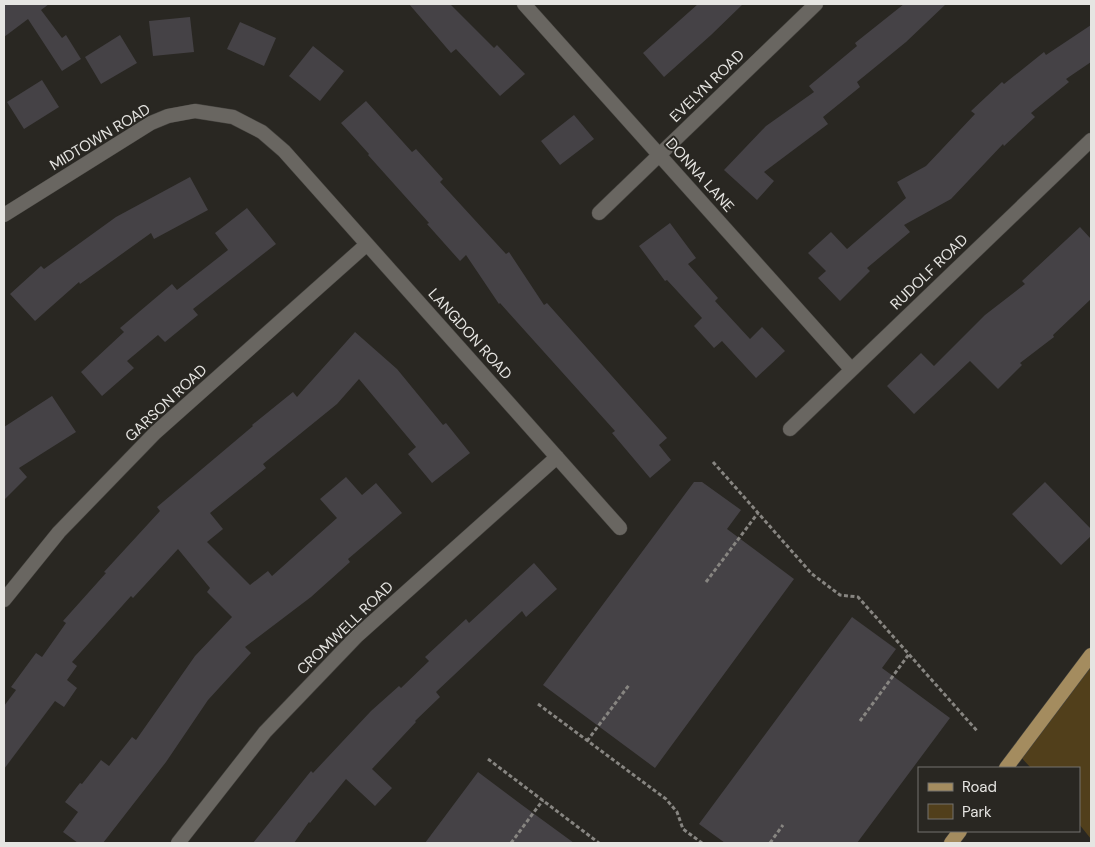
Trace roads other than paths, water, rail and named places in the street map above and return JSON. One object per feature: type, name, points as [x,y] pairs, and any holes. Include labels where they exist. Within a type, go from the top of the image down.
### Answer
[{"type":"main road","points":[[1007,767],[1091,655]]},
{"type":"main road","points":[[951,843],[959,832]]},
{"type":"street","name":"DONNA LANE","points":[[524,4],[851,369]]},
{"type":"street","name":"EVELYN ROAD","points":[[599,213],[809,6]]},
{"type":"street","name":"MIDTOWN ROAD","points":[[4,215],[151,123],[168,116],[195,111],[233,117],[262,132],[284,151],[294,163]]},
{"type":"street","name":"RUDOLF ROAD","points":[[790,429],[1091,140]]},
{"type":"street","name":"LANGDON ROAD","points":[[294,163],[620,528]]},
{"type":"street","name":"GARSON ROAD","points":[[4,600],[59,532],[155,433],[366,245]]},
{"type":"street","name":"CROMWELL ROAD","points":[[178,843],[265,732],[357,636],[557,458]]}]
